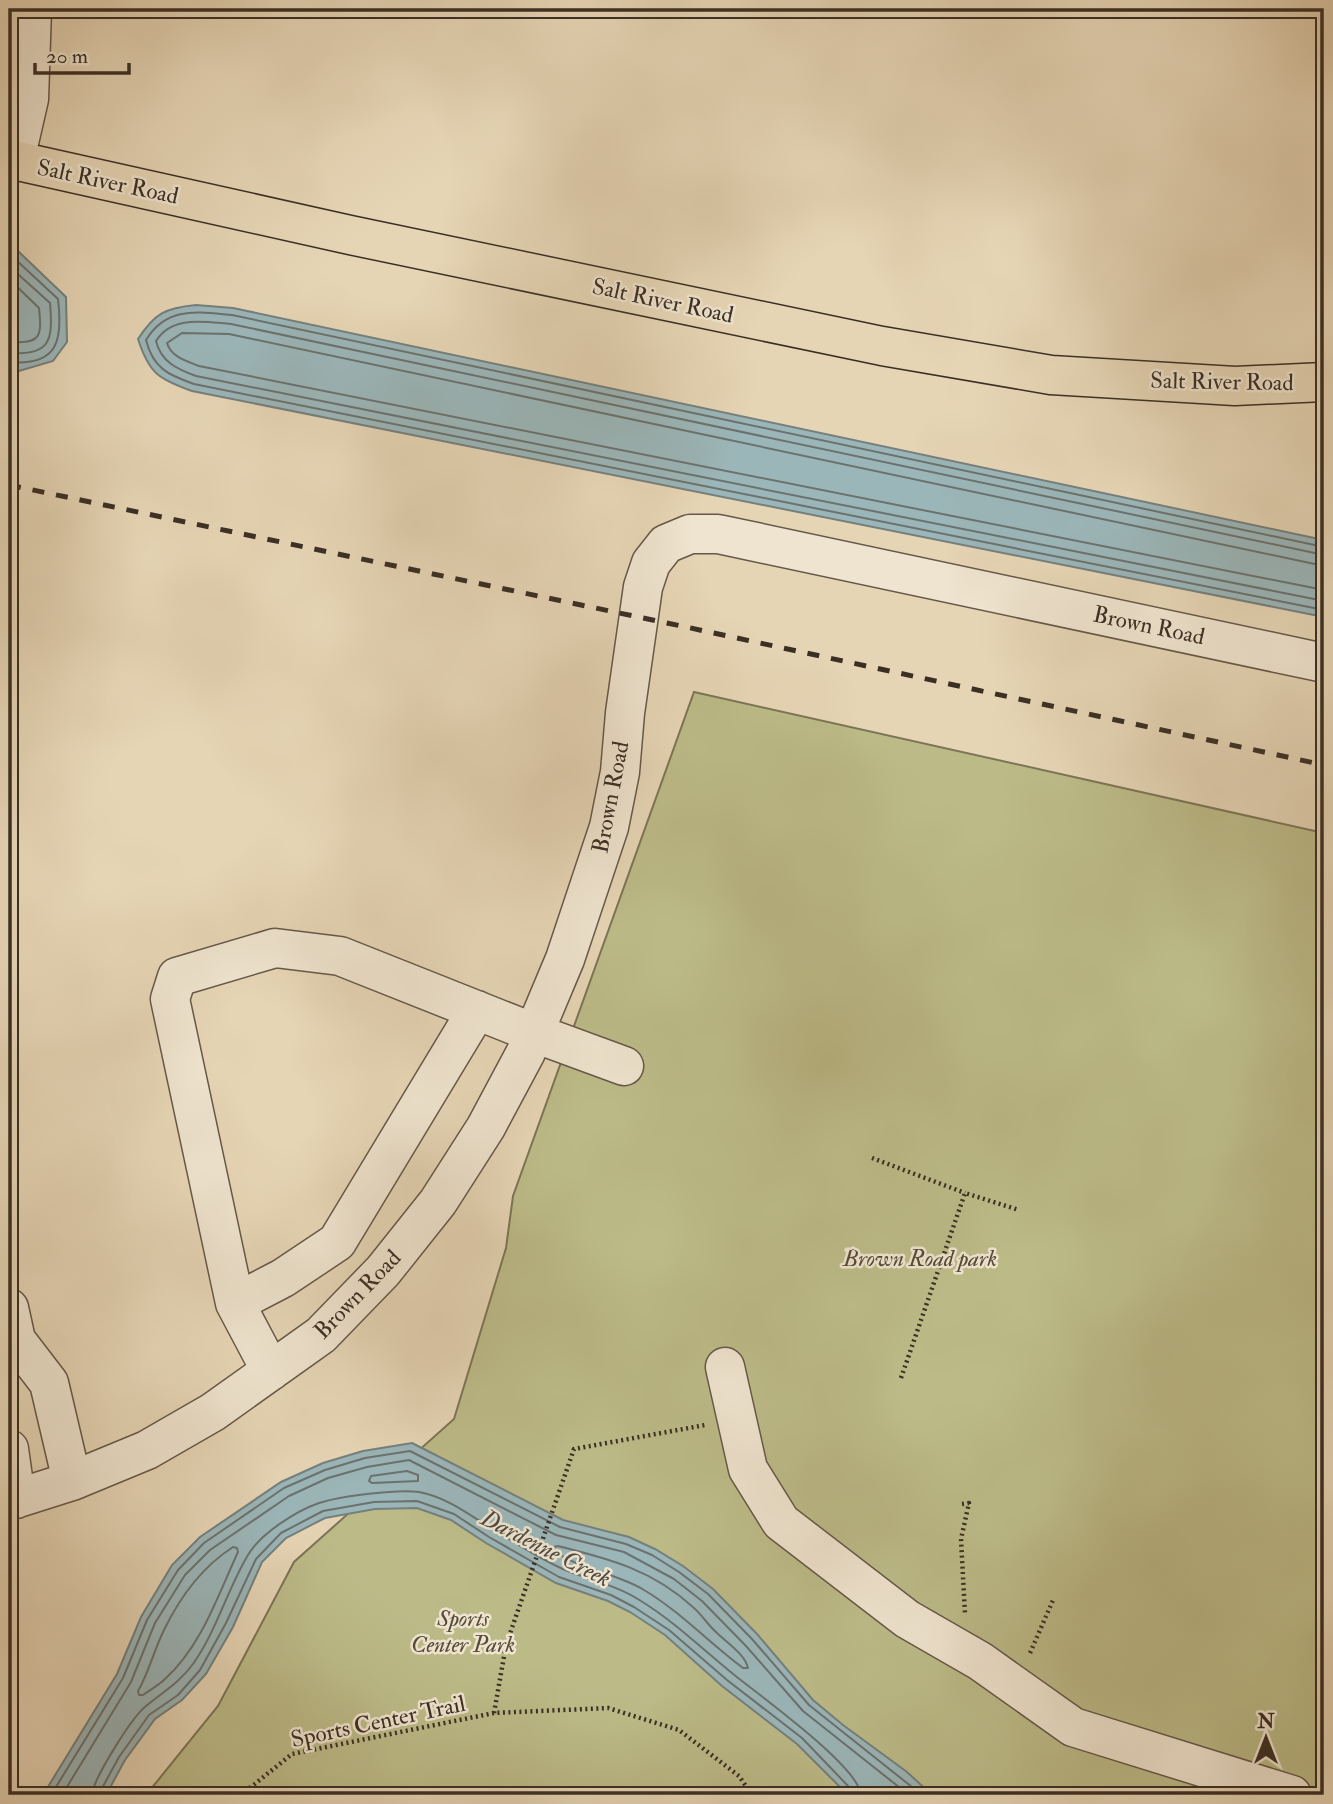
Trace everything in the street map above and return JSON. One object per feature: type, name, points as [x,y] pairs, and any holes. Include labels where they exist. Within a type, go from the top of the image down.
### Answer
[{"type":"main road","name":"Salt River Road","points":[[12,160],[351,235],[841,337],[1051,375],[1235,386],[1324,382]]},
{"type":"street","points":[[12,160],[29,99],[32,9]]},
{"type":"street","name":"Brown Road","points":[[12,1500],[72,1481],[147,1450],[212,1412],[271,1371],[321,1335],[383,1271],[438,1202],[486,1127],[534,1033],[565,959],[609,827],[620,772],[625,713],[643,587],[651,563],[666,544],[690,534],[718,534],[1324,663]]},
{"type":"street","points":[[271,1371],[235,1303],[170,999],[177,977],[275,948],[340,956],[624,1066]]},
{"type":"street","points":[[235,1303],[282,1278],[337,1242],[477,1010]]},
{"type":"street","points":[[11,1342],[49,1383],[72,1481]]},
{"type":"street","points":[[725,1367],[748,1469],[781,1522],[907,1619],[968,1654],[1073,1727],[1292,1795]]},
{"type":"street","points":[[9,1448],[12,1500]]},
{"type":"path","points":[[872,1158],[1019,1210]]},
{"type":"path","points":[[901,1378],[965,1193]]},
{"type":"path","name":"Sports Center Trail","points":[[494,1713],[506,1645],[574,1449],[737,1419]]},
{"type":"path","points":[[962,1504],[969,1503],[961,1539],[968,1654]]},
{"type":"path","points":[[1015,1686],[1054,1598]]},
{"type":"path","name":"Sports Center Trail","points":[[241,1795],[292,1754],[494,1713],[608,1708],[679,1730],[739,1776],[752,1795]]},
{"type":"green space","name":"Brown Road park","points":[[694,692],[1324,833],[1324,1795],[146,1795],[218,1706],[294,1562],[454,1419],[506,1248],[513,1196]]},
{"type":"water","points":[[9,250],[18,251],[66,297],[67,342],[53,361],[19,371],[9,368]]},
{"type":"water","points":[[196,305],[233,308],[1324,540],[1324,617],[192,391],[171,383],[156,373],[146,360],[138,339],[162,313]]},
{"type":"water","name":"Dardenne Creek","points":[[412,1443],[563,1520],[629,1537],[683,1566],[713,1589],[757,1634],[813,1700],[907,1772],[932,1795],[848,1795],[797,1744],[722,1686],[665,1635],[608,1601],[556,1583],[451,1520],[417,1508],[375,1509],[325,1518],[286,1538],[262,1562],[233,1627],[206,1674],[182,1700],[155,1719],[125,1760],[106,1795],[43,1795],[117,1674],[141,1617],[172,1565],[200,1537],[281,1482],[323,1463],[363,1451]]},
{"type":"railway","points":[[9,485],[686,627],[1324,765]]},
{"type":"park label","name":"Sports Center Park","points":[[463,1631]]}]
